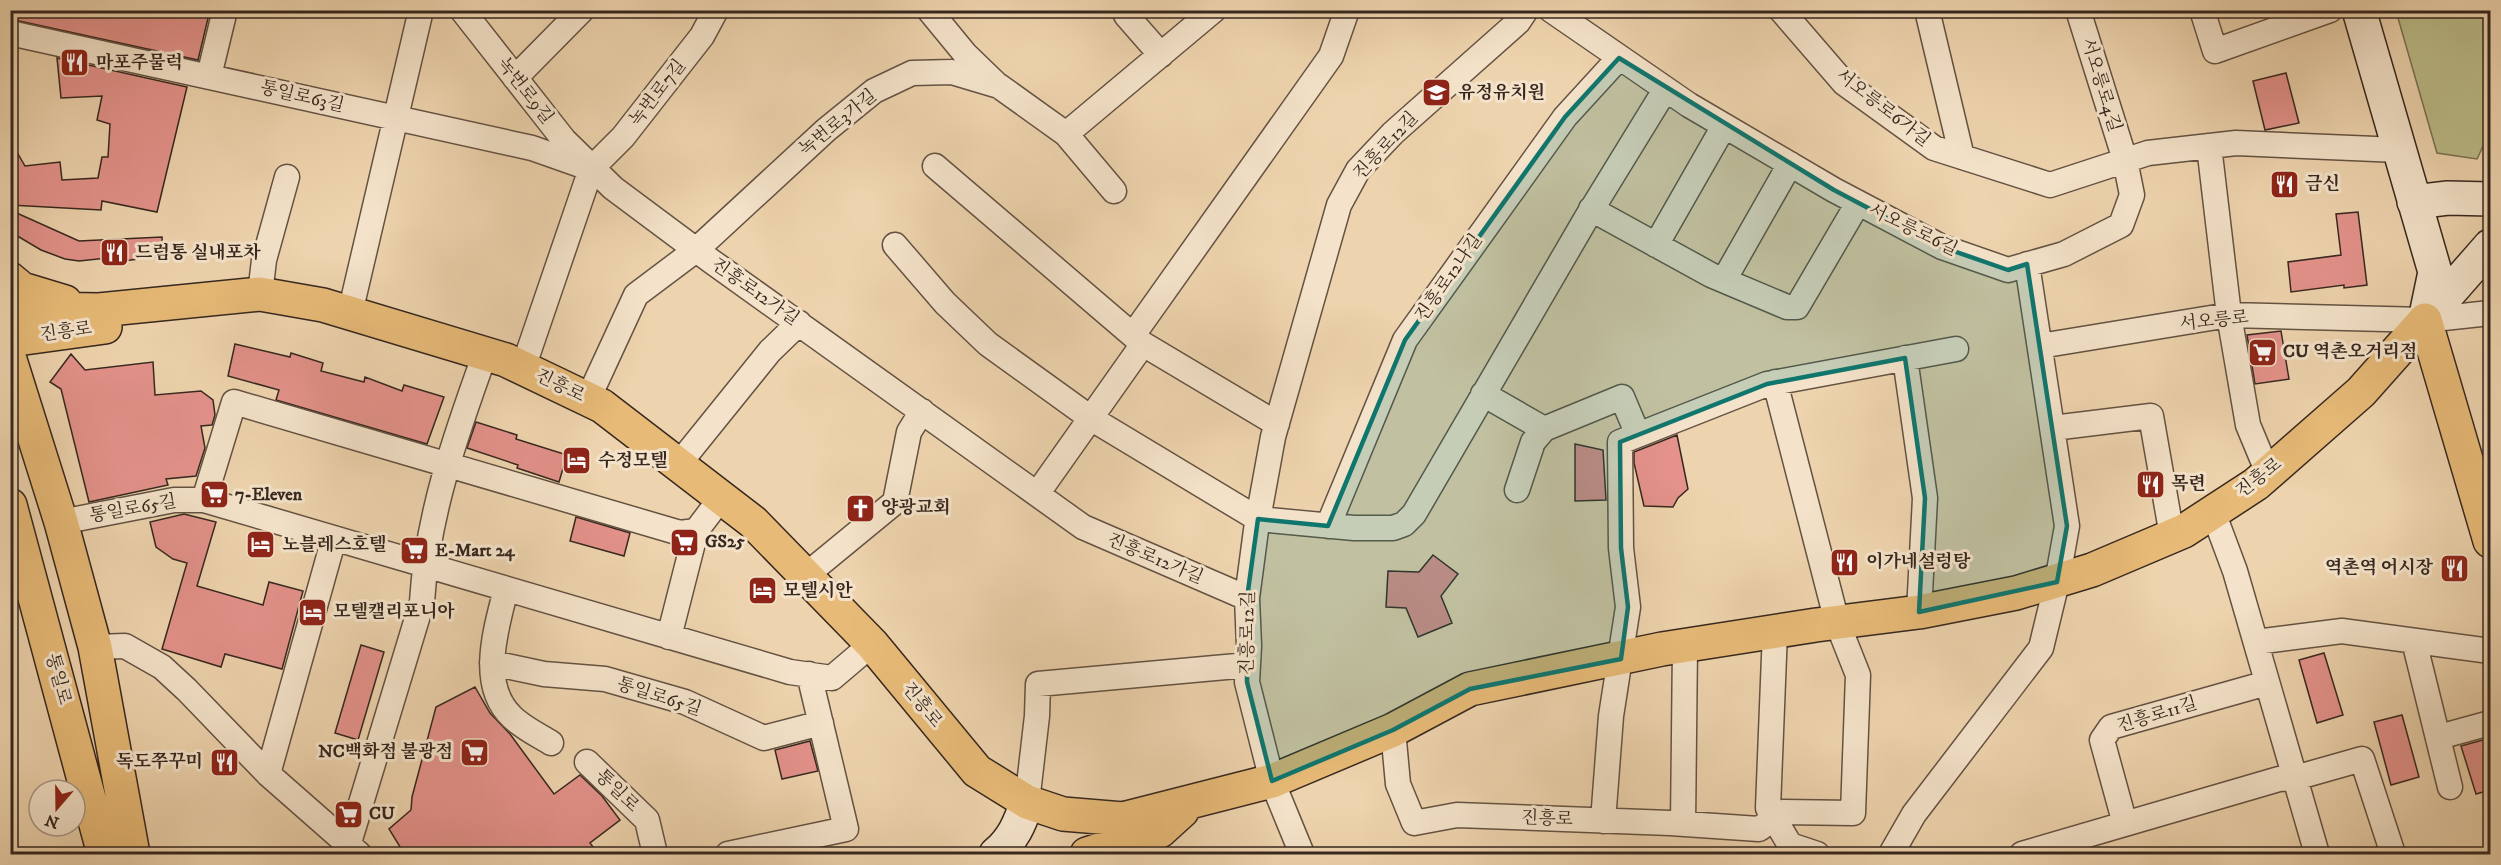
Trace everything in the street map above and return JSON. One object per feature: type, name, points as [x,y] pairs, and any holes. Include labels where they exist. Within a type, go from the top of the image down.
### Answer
[{"type":"main road","points":[[2359,10],[2435,272],[2425,320],[2490,541]]},
{"type":"main road","points":[[2414,202],[2448,198],[2490,199]]},
{"type":"main road","name":"진흥로","points":[[10,315],[40,309],[99,309],[261,294],[323,306],[486,354],[523,368],[602,406],[753,522],[872,644],[977,771],[1027,802],[1062,814],[1123,819],[1272,780],[1393,730],[1470,689],[1684,646],[1837,622],[1919,612],[2057,582],[2091,570],[2172,536],[2256,484],[2361,392],[2490,246]]},
{"type":"main road","points":[[10,279],[22,289],[50,300],[99,309]]},
{"type":"main road","name":"진흥로","points":[[10,340],[234,309],[261,294]]},
{"type":"main road","points":[[10,360],[61,522],[95,647],[133,855]]},
{"type":"main road","name":"통일로","points":[[10,504],[20,576],[104,855]]},
{"type":"main road","points":[[1087,855],[1160,831],[1193,801]]},
{"type":"main road","points":[[996,855],[1007,845],[1019,825],[1027,802]]},
{"type":"street","points":[[209,76],[225,10]]},
{"type":"street","points":[[350,314],[421,10]]},
{"type":"street","name":"녹번로9길","points":[[462,10],[564,140],[591,169]]},
{"type":"street","points":[[516,78],[582,10]]},
{"type":"street","name":"녹번로7길","points":[[591,169],[623,137],[702,36],[716,10]]},
{"type":"street","points":[[928,10],[966,55],[999,86]]},
{"type":"street","points":[[1066,135],[1214,10]]},
{"type":"street","points":[[1037,494],[1092,419],[1193,250],[1331,56],[1347,10]]},
{"type":"street","name":"진흥로12길","points":[[1302,855],[1272,780],[1247,682],[1247,598],[1258,519],[1277,424],[1339,205],[1358,170],[1393,133],[1518,22],[1526,10]]},
{"type":"street","name":"서오릉로6길","points":[[1551,10],[1665,90],[1858,203],[1942,247],[2008,270],[2064,254],[2121,225],[2132,195],[2125,160]]},
{"type":"street","name":"서오릉로6가길","points":[[1927,10],[1962,157]]},
{"type":"street","name":"서오릉로4길","points":[[2078,10],[2125,160]]},
{"type":"street","points":[[2202,10],[2215,51],[2330,10]]},
{"type":"street","points":[[1124,12],[1161,55]]},
{"type":"street","name":"서오릉로6가길","points":[[1790,14],[1844,83],[1934,148],[2050,185],[2125,160]]},
{"type":"street","name":"통일로63길","points":[[10,33],[532,148],[591,169]]},
{"type":"street","name":"진흥로12나길","points":[[1328,526],[1405,340],[1565,117],[1619,58]]},
{"type":"street","name":"녹번로3가길","points":[[588,399],[636,295],[696,250],[826,130],[874,91],[912,73],[952,72],[999,86],[1066,135],[1114,191]]},
{"type":"street","points":[[895,245],[945,303],[988,344],[1092,419],[1258,519],[1328,526],[1393,528],[1404,524],[1414,514],[1591,209],[1665,90]]},
{"type":"street","points":[[1656,245],[1724,126]]},
{"type":"street","points":[[2125,160],[2148,153],[2236,143],[2399,150]]},
{"type":"street","points":[[2209,146],[2229,315],[2248,425],[2268,473]]},
{"type":"street","points":[[1724,280],[1790,164]]},
{"type":"street","points":[[935,166],[1138,339],[1277,424]]},
{"type":"street","name":"진흥로12가길","points":[[591,169],[696,250],[1083,527],[1247,598]]},
{"type":"street","name":"진흥로","points":[[523,368],[591,169]]},
{"type":"street","points":[[261,294],[264,260],[287,177]]},
{"type":"street","points":[[1591,209],[1724,280],[1787,307],[1797,307],[1858,203]]},
{"type":"street","points":[[1891,855],[1914,814],[2041,648],[2057,582],[2067,526],[2027,264]]},
{"type":"street","points":[[2425,320],[2490,313]]},
{"type":"street","name":"서오릉로","points":[[2040,346],[2229,315],[2425,320]]},
{"type":"street","points":[[678,465],[770,351],[799,323]]},
{"type":"street","points":[[1603,821],[1611,716],[1628,607],[1621,548],[1620,442],[1693,411],[1775,382],[1956,349]]},
{"type":"street","points":[[95,647],[125,646],[162,667],[267,774],[353,850],[422,602],[424,564],[447,465],[486,354]]},
{"type":"street","points":[[1905,358],[1925,498],[1919,612]]},
{"type":"street","name":"진흥로","points":[[1393,730],[1398,784],[1414,823],[1456,815],[1759,829],[1784,812],[1853,813],[1858,675],[1837,622],[1775,382]]},
{"type":"street","points":[[1483,394],[1544,429]]},
{"type":"street","points":[[1517,490],[1533,442],[1544,429],[1622,397],[1638,435]]},
{"type":"street","points":[[204,500],[234,402],[680,533],[696,531]]},
{"type":"street","points":[[805,576],[895,502],[909,432],[922,411]]},
{"type":"street","points":[[2053,428],[2151,416],[2172,536]]},
{"type":"street","points":[[669,637],[696,531],[721,498]]},
{"type":"street","name":"통일로65길","points":[[61,522],[174,500],[204,500],[790,672],[831,678],[872,644]]},
{"type":"street","points":[[2213,512],[2235,571],[2317,855]]},
{"type":"street","points":[[267,774],[334,538]]},
{"type":"street","points":[[506,589],[495,634],[492,663],[495,695],[512,717],[551,743]]},
{"type":"street","points":[[1775,631],[1768,808],[1790,845],[1817,855]]},
{"type":"street","points":[[2256,642],[2342,631],[2490,651]]},
{"type":"street","points":[[2414,641],[2450,787]]},
{"type":"street","points":[[1683,824],[1684,646]]},
{"type":"street","name":"통일로65길","points":[[492,663],[544,674],[604,679],[684,702],[764,738],[821,723]]},
{"type":"street","points":[[1027,802],[1037,716],[1038,684],[1248,665]]},
{"type":"street","points":[[728,855],[846,829],[809,674]]},
{"type":"street","name":"진흥로11길","points":[[2125,824],[2102,740],[2111,727],[2267,683]]},
{"type":"street","points":[[2439,737],[2490,723]]},
{"type":"street","points":[[2022,855],[2065,848],[2125,824],[2279,779],[2295,778],[2362,759],[2392,855]]},
{"type":"street","name":"통일로","points":[[587,762],[647,820],[654,855]]},
{"type":"highlighted area","points":[[1619,58],[1834,190],[1942,247],[2008,270],[2027,264],[2067,526],[2057,582],[1919,612],[1925,498],[1905,358],[1767,384],[1620,442],[1621,548],[1628,607],[1621,659],[1470,689],[1393,730],[1272,781],[1247,682],[1247,598],[1258,519],[1328,526],[1405,340],[1565,117]]},
{"type":"green space","points":[[2396,11],[2490,11],[2490,131],[2477,159],[2437,153]]},
{"type":"building","points":[[10,10],[72,10],[97,15],[97,10],[210,10],[198,60],[10,19]]},
{"type":"building","points":[[57,58],[187,87],[157,212],[102,201],[101,210],[10,205],[10,140],[25,166],[60,162],[62,180],[98,178],[102,157],[108,157],[110,124],[97,120],[102,96],[61,98]]},
{"type":"building","points":[[2286,73],[2299,123],[2265,130],[2253,81]]},
{"type":"building","points":[[10,210],[79,241],[162,237],[163,256],[107,263],[107,258],[79,261],[65,259],[41,250],[14,234]]},
{"type":"building","points":[[2358,212],[2367,285],[2344,288],[2344,285],[2291,292],[2288,262],[2341,255],[2336,214]]},
{"type":"building","points":[[2281,331],[2289,379],[2255,384],[2247,335]]},
{"type":"building","points":[[235,344],[290,357],[291,353],[323,363],[321,371],[364,382],[365,377],[402,391],[404,385],[444,397],[427,444],[276,400],[279,390],[228,376]]},
{"type":"building","points":[[71,354],[85,370],[153,362],[155,395],[201,391],[213,400],[215,415],[212,425],[201,426],[205,448],[196,476],[166,479],[168,485],[89,502],[61,389],[50,382]]},
{"type":"building","points":[[476,422],[517,435],[516,439],[567,455],[559,482],[467,448]]},
{"type":"building","points":[[1677,435],[1688,489],[1678,498],[1673,507],[1644,506],[1634,463],[1634,452]]},
{"type":"building","points":[[1575,444],[1603,450],[1606,500],[1575,501]]},
{"type":"building","points":[[184,514],[216,522],[197,586],[263,605],[269,582],[303,591],[282,669],[225,654],[221,667],[162,649],[187,563],[173,559],[156,547],[150,522]]},
{"type":"building","points":[[576,517],[630,533],[624,556],[570,541]]},
{"type":"building","points":[[1433,555],[1458,574],[1441,596],[1452,623],[1418,637],[1406,608],[1386,607],[1388,571],[1419,572]]},
{"type":"building","points":[[361,645],[384,652],[358,740],[335,733]]},
{"type":"building","points":[[2324,653],[2343,715],[2317,723],[2299,660]]},
{"type":"building","name":"NC백화점 불광점","points":[[475,687],[490,713],[510,734],[554,794],[580,775],[602,796],[620,820],[590,843],[599,855],[405,855],[389,829],[411,810],[412,797],[436,707]]},
{"type":"building","points":[[2402,715],[2419,777],[2391,785],[2374,722]]},
{"type":"building","points":[[2490,738],[2490,790],[2476,794],[2461,746]]},
{"type":"building","points":[[810,741],[818,771],[782,779],[775,750]]},
{"type":"place","name":"마포주물럭","points":[[75,63]]},
{"type":"place","name":"유정유치원","points":[[1437,93]]},
{"type":"place","name":"금신","points":[[2284,184]]},
{"type":"place","name":"드럼통 실내포차","points":[[114,253]]},
{"type":"place","name":"CU 역촌오거리점","points":[[2262,352]]},
{"type":"place","name":"수정모텔","points":[[577,461]]},
{"type":"place","name":"목련","points":[[2150,484]]},
{"type":"place","name":"7-Eleven","points":[[214,495]]},
{"type":"place","name":"양광교회","points":[[860,508]]},
{"type":"place","name":"GS25","points":[[684,542]]},
{"type":"place","name":"노블레스호텔","points":[[261,545]]},
{"type":"place","name":"E-Mart 24","points":[[414,551]]},
{"type":"place","name":"이가네설렁탕","points":[[1845,562]]},
{"type":"place","name":"역촌역 어시장","points":[[2454,568]]},
{"type":"place","name":"모텔시안","points":[[762,591]]},
{"type":"place","name":"모텔캘리포니아","points":[[312,612]]},
{"type":"place","name":"NC백화점 불광점","points":[[474,752]]},
{"type":"place","name":"독도쭈꾸미","points":[[224,762]]},
{"type":"place","name":"CU","points":[[348,814]]}]
